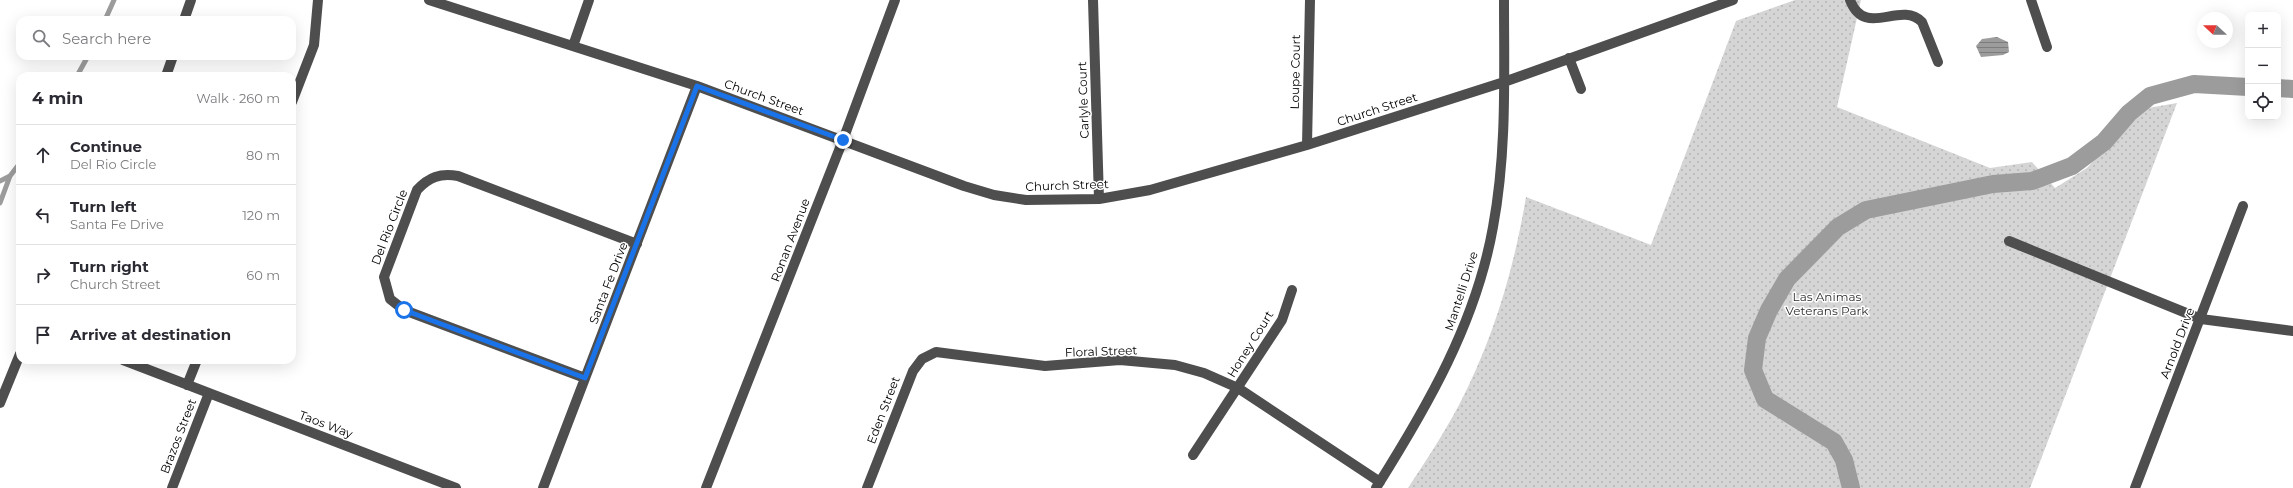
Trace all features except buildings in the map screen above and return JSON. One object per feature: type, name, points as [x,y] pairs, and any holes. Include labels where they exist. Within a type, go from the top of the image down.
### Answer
[{"type":"street","points":[[185,16],[191,0]]},
{"type":"street","points":[[296,92],[314,45],[318,0]]},
{"type":"street","name":"Church Street","points":[[429,0],[697,86],[994,195],[1026,200],[1099,199],[1150,190],[1307,145],[1504,82],[1733,0]]},
{"type":"street","points":[[573,46],[589,0]]},
{"type":"street","name":"Ronan Avenue","points":[[706,488],[843,140],[895,0]]},
{"type":"street","name":"Carlyle Court","points":[[1093,0],[1099,199]]},
{"type":"street","name":"Loupe Court","points":[[1307,145],[1310,0]]},
{"type":"street","name":"Mantelli Drive","points":[[1378,485],[1432,397],[1450,360],[1478,286],[1493,227],[1505,115],[1504,0]]},
{"type":"street","points":[[1850,0],[1859,14],[1868,19],[1910,14],[1917,18],[1922,22],[1938,62]]},
{"type":"street","points":[[2031,0],[2047,47]]},
{"type":"street","points":[[1569,58],[1581,89]]},
{"type":"street","points":[[167,72],[172,60]]},
{"type":"street","name":"Santa Fe Drive","points":[[543,488],[697,86]]},
{"type":"street","name":"Del Rio Circle","points":[[585,378],[404,310],[390,299],[384,277],[417,190],[425,181],[436,175],[458,176],[637,244]]},
{"type":"street","name":"Arnold Drive","points":[[2135,488],[2243,206]]},
{"type":"street","points":[[2009,241],[2201,319],[2293,331]]},
{"type":"street","name":"Honey Court","points":[[1193,455],[1282,320],[1292,290]]},
{"type":"street","name":"Floral Street","points":[[936,352],[1045,366],[1120,360],[1175,365],[1204,373],[1238,388],[1378,485]]},
{"type":"street","name":"Eden Street","points":[[867,488],[912,371],[922,359],[936,352]]},
{"type":"street","points":[[0,403],[16,364]]},
{"type":"street","name":"Taos Way","points":[[133,364],[456,488]]},
{"type":"street","points":[[187,385],[195,364]]},
{"type":"street","name":"Brazos Street","points":[[172,488],[209,393]]},
{"type":"green space","name":"Las Animas Veterans Park","points":[[1795,0],[1861,0],[1837,107],[1990,168],[2032,162],[2055,188],[2087,168],[2131,120],[2148,108],[2177,103],[2030,488],[1408,488],[1435,447],[1459,405],[1482,355],[1501,304],[1515,251],[1526,197],[1651,245],[1736,21]]},
{"type":"shaded area","points":[[1997,37],[2008,42],[2009,52],[2003,55],[1981,57],[1976,46],[1982,39]]},
{"type":"waterway","points":[[107,16],[114,0]]},
{"type":"waterway","points":[[79,72],[86,60]]},
{"type":"waterway","points":[[1851,488],[1844,460],[1834,442],[1765,399],[1753,370],[1757,338],[1769,310],[1787,279],[1838,227],[1866,210],[1993,184],[2032,181],[2072,166],[2104,142],[2129,113],[2150,96],[2194,84],[2245,87]]},
{"type":"waterway","points":[[2281,88],[2293,89]]},
{"type":"waterway","points":[[0,181],[10,176],[16,168]]},
{"type":"waterway","points":[[0,203],[10,176]]},
{"type":"route","points":[[404,310],[585,378],[697,86],[843,140]]}]
